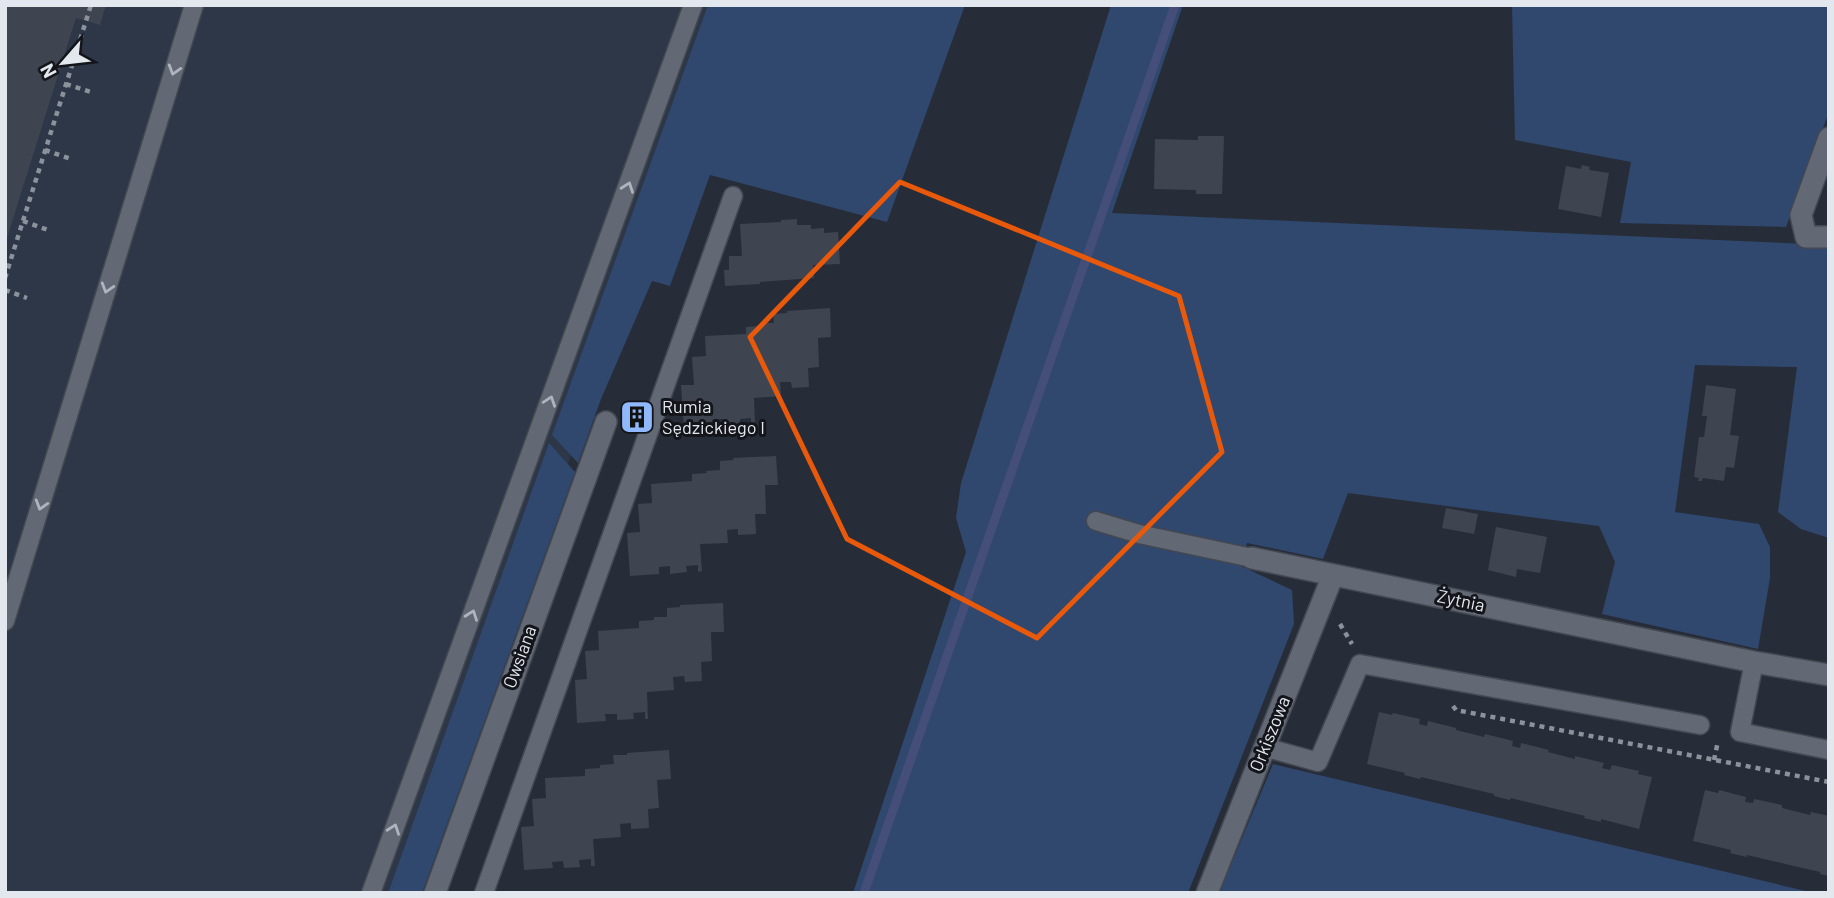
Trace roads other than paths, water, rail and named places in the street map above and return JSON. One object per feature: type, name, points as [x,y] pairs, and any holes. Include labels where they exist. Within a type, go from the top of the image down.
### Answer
[{"type":"street","points":[[1829,138],[1801,215],[1806,237],[1829,237]]},
{"type":"street","name":"Owsiana","points":[[435,893],[607,422]]},
{"type":"street","name":"Żytnia","points":[[1252,558],[1829,675]]},
{"type":"street","name":"Orkiszowa","points":[[1207,893],[1333,575]]},
{"type":"lane","points":[[5,621],[194,5]]},
{"type":"lane","points":[[371,893],[693,5]]},
{"type":"lane","points":[[484,893],[733,197]]},
{"type":"lane","name":"Żytnia","points":[[1096,521],[1139,534],[1252,558]]},
{"type":"lane","points":[[1755,662],[1740,732],[1829,750]]},
{"type":"lane","points":[[1264,747],[1318,762],[1360,664],[1700,725]]},
{"type":"waterway","points":[[864,893],[1175,5]]},
{"type":"place","name":"Rumia Sędzickiego I","points":[[637,417]]}]
